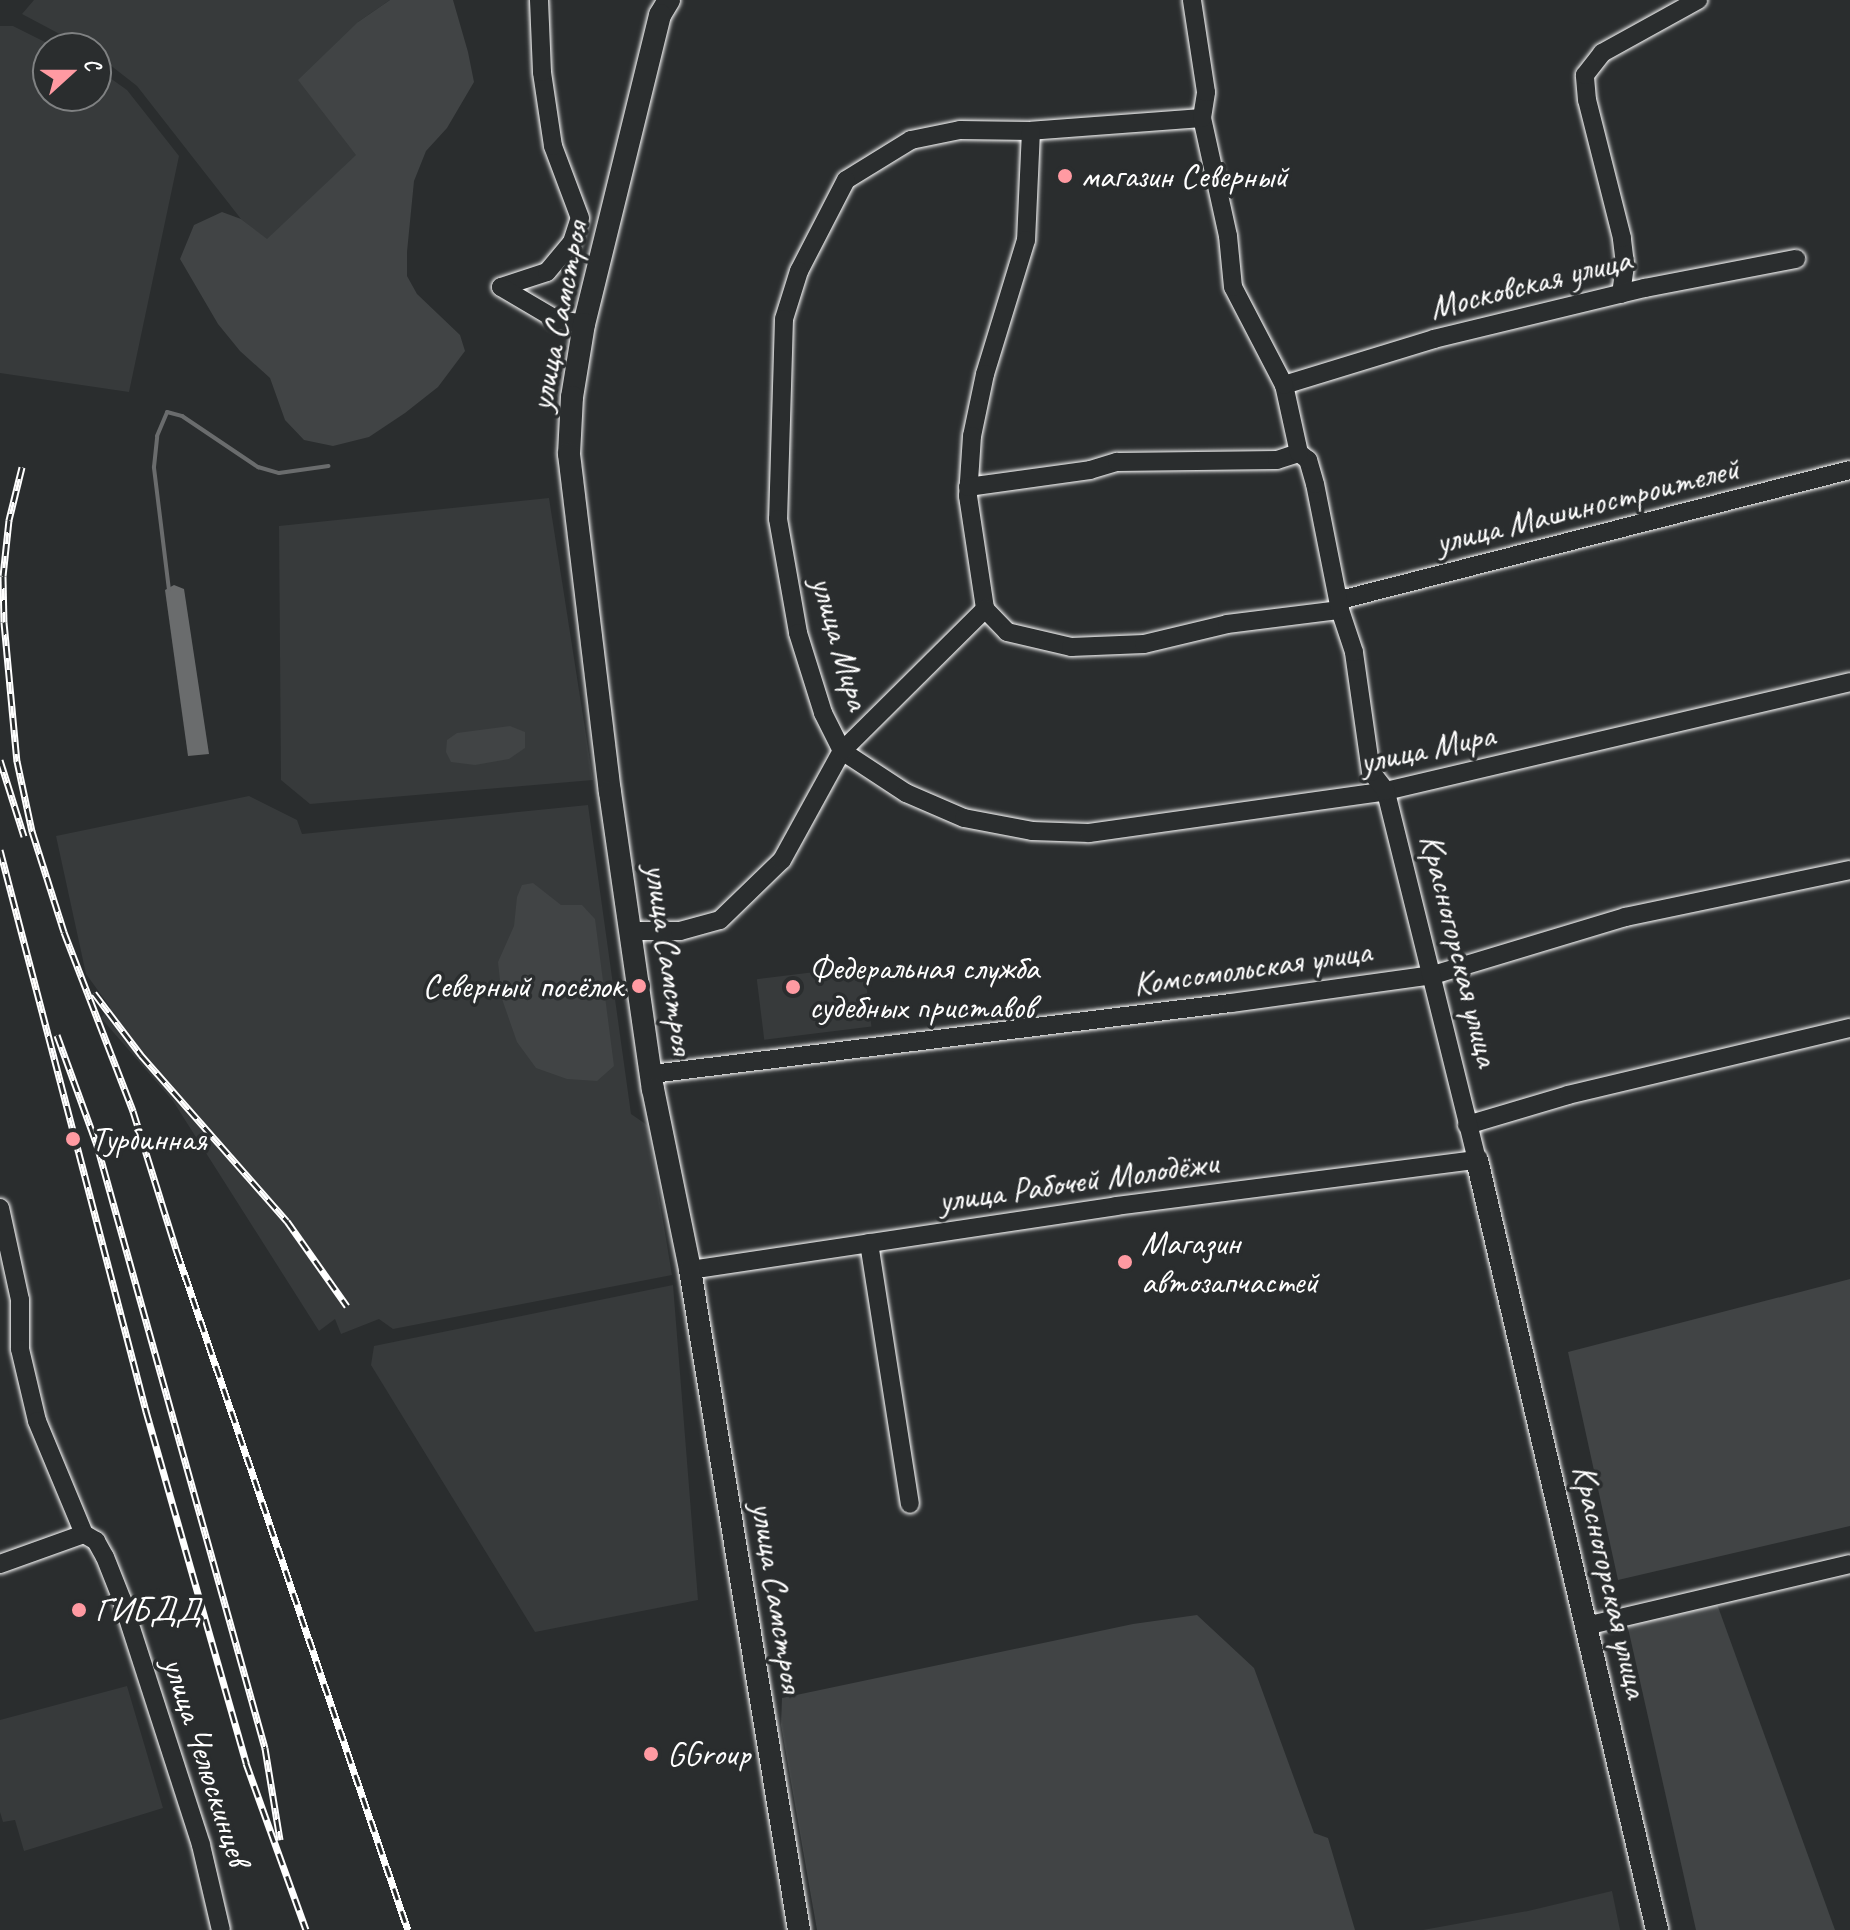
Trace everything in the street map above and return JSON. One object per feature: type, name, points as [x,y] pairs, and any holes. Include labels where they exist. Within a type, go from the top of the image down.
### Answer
[{"type":"street","points":[[539,0],[542,72],[553,146],[580,218],[572,242],[547,272],[501,287],[557,320],[584,324]]},
{"type":"street","name":"улица Самстроя","points":[[669,0],[660,15],[584,324],[572,397],[569,454],[610,792],[652,1074],[690,1270],[799,1930]]},
{"type":"street","name":"Красногорская улица","points":[[1192,0],[1206,92],[1202,118],[1228,236],[1233,287],[1284,385],[1299,453],[1308,460],[1315,484],[1340,605],[1354,652],[1371,772],[1386,791],[1433,975],[1657,1930]]},
{"type":"street","points":[[1621,294],[1625,264],[1622,238],[1587,100],[1585,75],[1602,53],[1698,0]]},
{"type":"street","name":"улица Мира","points":[[1202,118],[1031,131],[960,130],[911,140],[846,180],[799,271],[784,319],[778,519],[798,633],[823,713],[842,751],[906,793],[964,818],[1032,831],[1089,833],[1386,791],[1850,682]]},
{"type":"street","points":[[633,931],[680,931],[720,920],[782,860],[842,751],[985,609],[968,487],[972,436],[985,374],[1026,240],[1031,131]]},
{"type":"street","name":"Московская улица","points":[[1284,385],[1434,339],[1621,294],[1796,259]]},
{"type":"street","points":[[968,487],[1090,470],[1117,462],[1277,460],[1299,453]]},
{"type":"street","name":"улица Машиностроителей","points":[[985,609],[1007,632],[1071,647],[1144,644],[1227,624],[1340,605],[1850,470]]},
{"type":"street","name":"Комсомольская улица","points":[[652,1074],[1433,975],[1625,917],[1850,870]]},
{"type":"street","points":[[1467,1125],[1568,1095],[1850,1028]]},
{"type":"street","name":"улица Рабочей Молодёжи","points":[[690,1270],[1116,1206],[1477,1160]]},
{"type":"street","name":"улица Челюскинцев","points":[[0,1208],[20,1300],[20,1349],[37,1421],[84,1534],[96,1541],[122,1600],[201,1845],[221,1930]]},
{"type":"street","points":[[869,1243],[910,1504]]},
{"type":"street","points":[[0,1564],[84,1534]]},
{"type":"street","points":[[1586,1626],[1850,1564]]},
{"type":"shaded area","points":[[34,0],[390,0],[358,22],[357,155],[267,240],[241,219],[137,86],[112,66],[112,32],[56,32],[22,14]]},
{"type":"shaded area","points":[[390,0],[453,0],[468,52],[474,82],[447,128],[426,151],[414,181],[407,252],[407,276],[417,294],[460,335],[465,351],[438,387],[405,413],[369,437],[333,446],[304,440],[285,420],[270,378],[240,351],[218,324],[180,259],[194,225],[222,212],[241,219],[267,239],[356,155],[298,80],[358,22]]},
{"type":"shaded area","points":[[0,26],[13,26],[32,36],[32,112],[112,112],[112,79],[127,90],[179,156],[129,392],[0,373]]},
{"type":"shaded area","points":[[549,498],[593,780],[310,804],[281,780],[279,526]]},
{"type":"shaded area","points":[[174,585],[184,589],[209,754],[188,756],[165,590]]},
{"type":"shaded area","points":[[510,726],[525,732],[525,748],[509,759],[475,765],[451,762],[446,752],[447,740],[457,733]]},
{"type":"shaded area","points":[[249,796],[297,820],[302,834],[588,805],[631,1114],[647,1125],[672,1275],[393,1329],[379,1319],[341,1334],[335,1319],[319,1331],[173,1101],[101,1018],[110,1007],[86,974],[56,836]]},
{"type":"shaded area","points":[[533,883],[561,905],[582,905],[595,919],[614,1066],[597,1081],[567,1079],[536,1068],[517,1042],[502,999],[498,962],[514,926],[517,897],[522,885]]},
{"type":"shaded area","points":[[864,966],[871,1027],[764,1040],[757,979]]},
{"type":"shaded area","points":[[1850,1279],[1850,1526],[1618,1580],[1568,1352]]},
{"type":"shaded area","points":[[673,1285],[698,1600],[535,1632],[371,1365],[374,1346]]},
{"type":"shaded area","points":[[1717,1604],[1835,1930],[1696,1930],[1626,1619]]},
{"type":"shaded area","points":[[1197,1615],[1254,1668],[1314,1833],[1328,1838],[1355,1930],[817,1930],[781,1725],[782,1698],[1133,1624]]},
{"type":"shaded area","points":[[127,1686],[163,1808],[24,1851],[15,1820],[3,1822],[0,1812],[0,1720]]},
{"type":"shaded area","points":[[1612,1891],[1620,1930],[1423,1930],[1528,1911]]},
{"type":"waterway","points":[[169,590],[154,467],[157,436],[167,412],[182,416],[258,467],[279,473],[329,466]]},
{"type":"railway","points":[[22,467],[9,520],[3,576],[4,622],[17,761],[32,831],[64,932],[133,1111],[177,1252],[408,1930]]},
{"type":"railway","points":[[0,760],[24,836]]},
{"type":"railway","points":[[0,850],[146,1411],[246,1763],[306,1930]]},
{"type":"railway","points":[[94,993],[141,1055],[287,1221],[347,1306]]},
{"type":"railway","points":[[57,1035],[97,1145],[265,1748],[280,1840]]},
{"type":"place","name":"магазин Северный","points":[[1065,176]]},
{"type":"place","name":"Северный посёлок","points":[[639,986]]},
{"type":"place","name":"Федеральная служба судебных приставов","points":[[793,987]]},
{"type":"place","name":"Турбинная","points":[[73,1139]]},
{"type":"place","name":"Магазин автозапчастей","points":[[1125,1262]]},
{"type":"place","name":"ГИБДД","points":[[79,1610]]},
{"type":"place","name":"GGroup","points":[[651,1754]]}]
